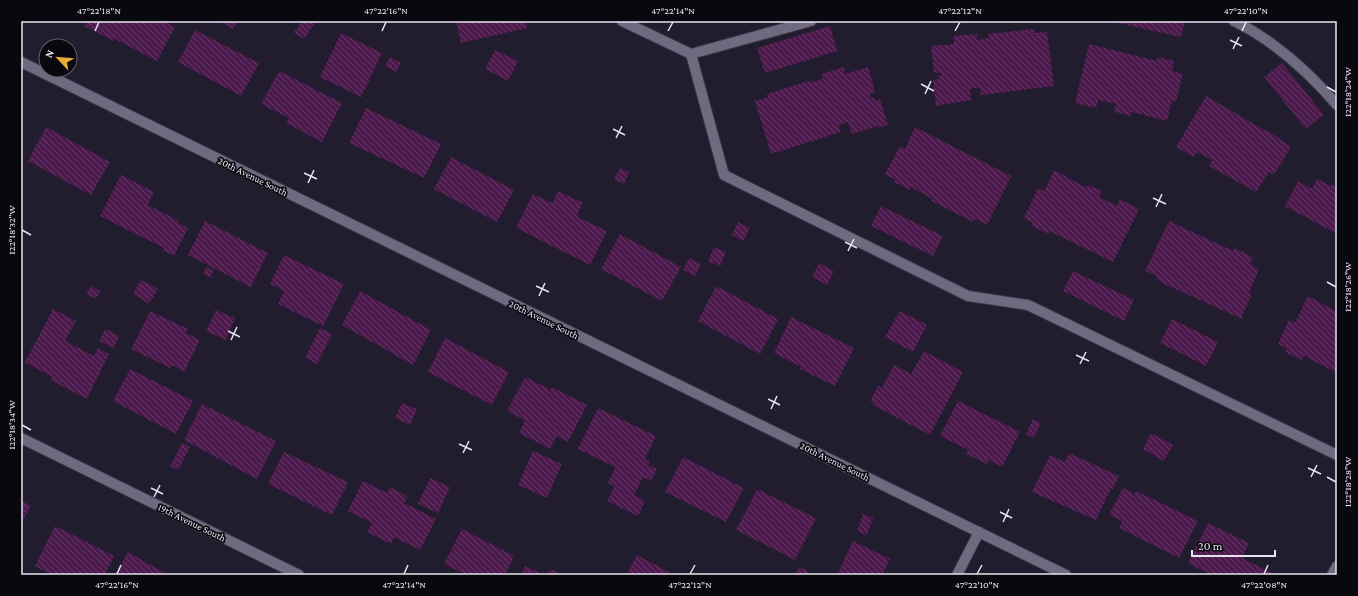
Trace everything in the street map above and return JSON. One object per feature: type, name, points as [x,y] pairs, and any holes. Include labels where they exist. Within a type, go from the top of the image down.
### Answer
[{"type":"street","points":[[622,21],[691,54],[811,21]]},
{"type":"street","points":[[1234,21],[1258,33],[1292,59],[1337,105]]},
{"type":"street","points":[[691,54],[724,175],[968,296],[1028,305],[1337,456]]},
{"type":"street","name":"20th Avenue South","points":[[21,62],[1066,575]]},
{"type":"street","name":"19th Avenue South","points":[[21,438],[299,575]]},
{"type":"street","points":[[957,575],[979,532]]},
{"type":"street","points":[[1332,575],[1337,566]]},
{"type":"building","points":[[87,21],[163,21],[175,27],[157,61],[115,39],[114,41],[84,26]]},
{"type":"building","points":[[219,21],[237,21],[233,29]]},
{"type":"building","points":[[302,21],[316,21],[304,39],[294,33]]},
{"type":"building","points":[[456,21],[526,21],[527,28],[461,43]]},
{"type":"building","points":[[1185,21],[1181,37],[1114,22]]},
{"type":"building","points":[[830,26],[837,51],[765,73],[757,48]]},
{"type":"building","points":[[1034,29],[1034,33],[1047,32],[1054,86],[981,95],[980,88],[970,89],[971,100],[936,106],[933,80],[939,79],[938,76],[941,76],[940,72],[934,73],[931,46],[954,44],[954,36],[977,34],[977,40],[989,38],[988,34]]},
{"type":"building","points":[[195,30],[259,63],[241,96],[178,62]]},
{"type":"building","points":[[341,33],[382,53],[361,97],[320,77]]},
{"type":"building","points":[[1089,44],[1157,61],[1158,57],[1174,61],[1172,71],[1183,74],[1176,101],[1172,100],[1167,121],[1132,112],[1131,116],[1114,112],[1116,104],[1098,100],[1096,108],[1075,103]]},
{"type":"building","points":[[495,50],[518,61],[508,81],[485,69]]},
{"type":"building","points":[[390,57],[401,63],[396,72],[385,66]]},
{"type":"building","points":[[1282,63],[1324,115],[1306,129],[1264,77]]},
{"type":"building","points":[[844,67],[845,74],[868,67],[875,92],[870,94],[871,98],[874,97],[875,101],[880,99],[888,125],[878,128],[878,126],[852,134],[848,122],[839,125],[841,132],[771,154],[755,101],[768,97],[767,94],[812,80],[812,82],[823,79],[821,74]]},
{"type":"building","points":[[279,71],[342,103],[322,142],[286,123],[289,118],[261,104]]},
{"type":"building","points":[[1206,96],[1266,131],[1267,130],[1291,147],[1274,175],[1269,172],[1256,192],[1209,166],[1212,160],[1197,152],[1194,157],[1176,147]]},
{"type":"building","points":[[366,108],[441,144],[424,178],[349,143]]},
{"type":"building","points":[[46,127],[110,162],[91,195],[28,161]]},
{"type":"building","points":[[915,127],[1011,176],[987,225],[975,219],[973,222],[931,201],[932,199],[911,187],[910,190],[894,182],[895,180],[885,174],[900,146],[905,149]]},
{"type":"building","points":[[451,157],[514,190],[497,222],[434,189]]},
{"type":"building","points":[[620,168],[629,172],[624,184],[614,179]]},
{"type":"building","points":[[1054,170],[1087,188],[1088,185],[1102,191],[1099,197],[1117,206],[1120,199],[1139,209],[1113,262],[1049,231],[1048,234],[1032,226],[1033,223],[1024,218],[1038,188],[1044,191]]},
{"type":"building","points":[[121,175],[154,192],[148,205],[179,221],[178,223],[188,228],[174,256],[163,250],[164,248],[100,216]]},
{"type":"building","points":[[1317,179],[1331,186],[1332,184],[1337,187],[1337,234],[1285,206],[1298,181],[1312,189]]},
{"type":"building","points":[[558,191],[583,203],[577,215],[578,217],[607,231],[590,265],[516,228],[533,194],[552,203]]},
{"type":"building","points":[[881,206],[943,236],[933,256],[871,226]]},
{"type":"building","points":[[205,221],[268,253],[251,287],[188,255]]},
{"type":"building","points":[[1169,221],[1233,251],[1234,248],[1253,257],[1250,264],[1259,269],[1249,293],[1252,294],[1242,315],[1242,319],[1162,283],[1156,279],[1157,276],[1145,271]]},
{"type":"building","points":[[738,222],[750,228],[743,241],[732,235]]},
{"type":"building","points":[[620,234],[681,267],[662,301],[601,269]]},
{"type":"building","points":[[714,247],[726,252],[720,266],[708,261]]},
{"type":"building","points":[[284,255],[344,284],[323,326],[278,304],[284,291],[270,284]]},
{"type":"building","points":[[689,258],[701,264],[695,276],[683,270]]},
{"type":"building","points":[[819,263],[834,271],[827,285],[812,277]]},
{"type":"building","points":[[206,267],[214,271],[210,278],[203,274]]},
{"type":"building","points":[[1073,271],[1134,300],[1124,321],[1063,291]]},
{"type":"building","points":[[141,280],[158,289],[149,304],[133,294]]},
{"type":"building","points":[[91,286],[100,291],[96,299],[86,294]]},
{"type":"building","points":[[716,286],[778,319],[760,354],[698,321]]},
{"type":"building","points":[[360,291],[431,330],[413,365],[342,325]]},
{"type":"building","points":[[1308,296],[1337,312],[1337,373],[1304,356],[1302,360],[1285,352],[1287,349],[1278,344],[1289,320],[1295,323]]},
{"type":"building","points":[[53,309],[76,321],[65,341],[94,356],[98,348],[109,354],[87,399],[50,380],[52,377],[25,362]]},
{"type":"building","points":[[216,310],[235,318],[226,340],[206,331]]},
{"type":"building","points":[[150,311],[188,329],[186,333],[200,340],[184,372],[172,365],[170,368],[131,349]]},
{"type":"building","points":[[900,311],[927,325],[913,352],[885,337]]},
{"type":"building","points":[[791,317],[854,348],[835,386],[800,369],[801,367],[774,353]]},
{"type":"building","points":[[1172,319],[1218,342],[1206,366],[1160,343]]},
{"type":"building","points":[[320,328],[332,334],[317,364],[305,358]]},
{"type":"building","points":[[105,329],[120,336],[113,348],[99,341]]},
{"type":"building","points":[[445,338],[509,372],[492,405],[428,372]]},
{"type":"building","points":[[924,351],[963,372],[930,435],[873,405],[874,403],[870,401],[878,386],[882,388],[894,365],[911,374]]},
{"type":"building","points":[[130,369],[193,401],[176,434],[113,401]]},
{"type":"building","points":[[525,377],[551,390],[552,387],[587,405],[568,442],[557,436],[550,449],[519,433],[525,420],[507,411]]},
{"type":"building","points":[[958,401],[1020,432],[1002,467],[989,460],[987,464],[966,454],[968,450],[940,436]]},
{"type":"building","points":[[402,403],[417,409],[410,425],[395,418]]},
{"type":"building","points":[[202,404],[276,441],[257,479],[184,440]]},
{"type":"building","points":[[598,408],[656,436],[645,459],[650,462],[648,465],[657,469],[651,481],[643,477],[634,495],[645,501],[638,516],[607,501],[614,487],[608,483],[615,467],[578,449]]},
{"type":"building","points":[[1033,419],[1041,423],[1034,438],[1026,434]]},
{"type":"building","points":[[1151,433],[1173,445],[1164,461],[1143,449]]},
{"type":"building","points":[[182,443],[190,447],[178,470],[170,466]]},
{"type":"building","points":[[533,451],[562,464],[547,498],[518,485]]},
{"type":"building","points":[[284,452],[348,482],[332,515],[268,484]]},
{"type":"building","points":[[1069,453],[1119,476],[1113,489],[1111,488],[1096,520],[1032,492],[1050,455],[1065,462]]},
{"type":"building","points":[[683,457],[744,488],[726,522],[665,492]]},
{"type":"building","points":[[430,478],[450,487],[438,513],[418,504]]},
{"type":"building","points":[[363,481],[387,493],[390,487],[407,496],[404,503],[436,519],[420,550],[394,537],[391,544],[367,532],[372,523],[348,511]]},
{"type":"building","points":[[1123,488],[1135,494],[1136,491],[1198,521],[1179,558],[1119,528],[1122,521],[1109,515]]},
{"type":"building","points":[[757,489],[816,518],[795,560],[736,530]]},
{"type":"building","points":[[21,500],[31,506],[21,524]]},
{"type":"building","points":[[863,514],[873,518],[867,535],[857,531]]},
{"type":"building","points":[[1208,523],[1249,543],[1242,558],[1276,575],[1211,575],[1188,563]]},
{"type":"building","points":[[55,526],[114,556],[105,575],[52,575],[35,566]]},
{"type":"building","points":[[462,529],[514,556],[505,575],[466,575],[444,564]]},
{"type":"building","points":[[853,541],[890,559],[882,575],[837,575]]},
{"type":"building","points":[[128,552],[168,575],[115,575]]},
{"type":"building","points":[[637,555],[669,572],[667,575],[626,575]]},
{"type":"building","points":[[525,566],[544,575],[521,575]]},
{"type":"building","points":[[799,567],[808,571],[806,575],[795,575]]},
{"type":"building","points":[[550,569],[563,575],[547,575]]}]
